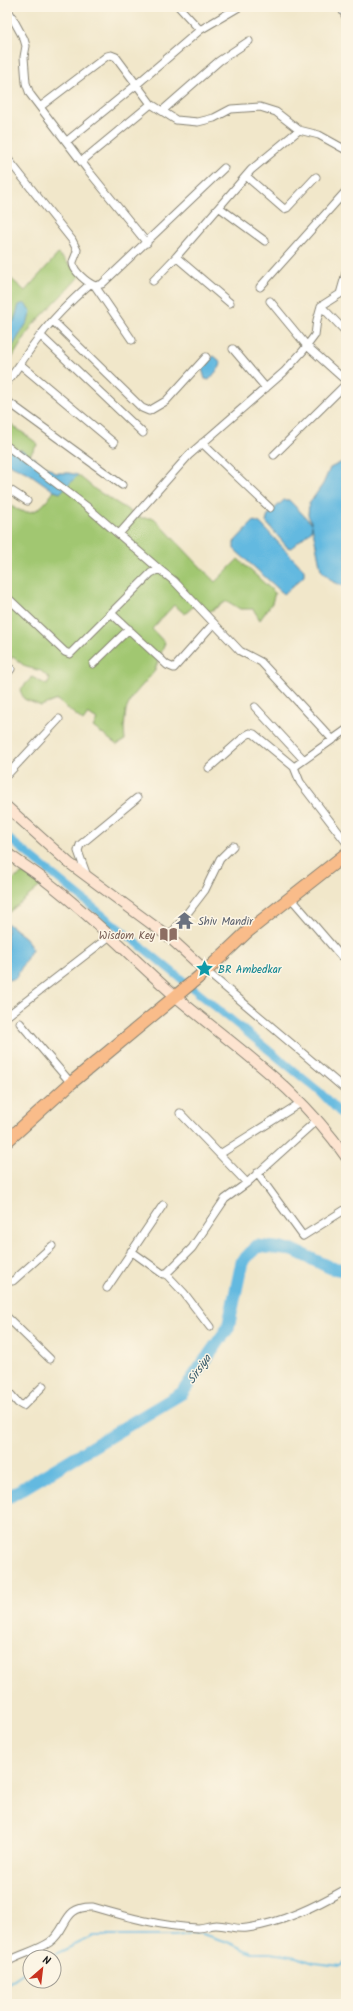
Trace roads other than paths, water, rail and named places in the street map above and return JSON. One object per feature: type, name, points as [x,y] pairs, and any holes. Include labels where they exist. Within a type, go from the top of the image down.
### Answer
[{"type":"main road","points":[[7,1141],[72,1083],[201,974],[247,932],[346,854]]},
{"type":"street","points":[[179,7],[200,30]]},
{"type":"street","points":[[67,140],[136,85],[200,30],[239,7]]},
{"type":"street","points":[[341,7],[346,17]]},
{"type":"street","points":[[7,8],[24,39],[26,46],[24,57],[26,83],[30,94],[147,243]]},
{"type":"street","points":[[162,111],[219,61],[249,41]]},
{"type":"street","points":[[40,107],[107,56],[111,55],[116,58],[151,104],[176,120],[198,122],[214,118],[231,110],[260,107],[276,112],[299,130],[319,135],[346,150]]},
{"type":"street","points":[[82,161],[151,104]]},
{"type":"street","points":[[153,280],[220,208],[246,176],[299,130]]},
{"type":"street","points":[[7,158],[72,240],[77,250],[73,264],[92,285],[132,340]]},
{"type":"street","points":[[7,382],[21,365],[40,335],[53,321],[92,285],[102,284],[147,243],[224,168]]},
{"type":"street","points":[[246,176],[284,209],[287,208],[316,177]]},
{"type":"street","points":[[260,287],[346,191]]},
{"type":"street","points":[[220,208],[265,242]]},
{"type":"street","points":[[176,257],[230,303]]},
{"type":"street","points":[[118,534],[202,443],[266,388],[308,346],[315,335],[321,306],[324,302],[340,294],[346,273]]},
{"type":"street","points":[[340,294],[346,300]]},
{"type":"street","points":[[270,301],[308,346],[346,380]]},
{"type":"street","points":[[321,306],[346,332]]},
{"type":"street","points":[[53,321],[142,408],[149,410],[166,401],[206,357]]},
{"type":"street","points":[[40,335],[143,433]]},
{"type":"street","points":[[233,349],[266,388]]},
{"type":"street","points":[[21,365],[114,443]]},
{"type":"street","points":[[274,455],[346,384]]},
{"type":"street","points":[[7,401],[122,485]]},
{"type":"street","points":[[202,443],[270,508]]},
{"type":"street","points":[[7,446],[86,506],[174,581],[243,653],[261,662],[333,740]]},
{"type":"street","points":[[7,488],[27,501]]},
{"type":"street","points":[[7,597],[65,652],[70,654],[151,573],[159,569]]},
{"type":"street","points":[[111,613],[168,665],[174,668],[214,623]]},
{"type":"street","points":[[93,664],[129,630]]},
{"type":"street","points":[[255,707],[304,760]]},
{"type":"street","points":[[7,775],[59,719]]},
{"type":"street","points":[[294,767],[346,730]]},
{"type":"street","points":[[209,768],[250,733],[254,734],[294,767],[300,782],[346,842]]},
{"type":"street","points":[[87,876],[78,851],[80,845],[137,798]]},
{"type":"street","points":[[7,807],[42,839],[87,876],[169,937],[201,974],[344,1085]]},
{"type":"street","points":[[169,937],[205,890],[220,859],[233,846]]},
{"type":"street","points":[[7,853],[47,881],[179,993],[302,1102],[318,1118],[346,1157]]},
{"type":"street","points":[[290,897],[346,962]]},
{"type":"street","points":[[7,1016],[110,936]]},
{"type":"street","points":[[20,1023],[72,1083]]},
{"type":"street","points":[[220,1154],[302,1102]]},
{"type":"street","points":[[180,1112],[247,1183]]},
{"type":"street","points":[[166,1274],[192,1248],[225,1200],[247,1183],[318,1118]]},
{"type":"street","points":[[258,1173],[303,1236],[346,1209]]},
{"type":"street","points":[[107,1288],[163,1205]]},
{"type":"street","points":[[7,1281],[13,1281],[52,1246]]},
{"type":"street","points":[[131,1251],[163,1274],[166,1274],[188,1298],[210,1327]]},
{"type":"street","points":[[7,1317],[50,1359]]},
{"type":"street","points":[[7,1390],[18,1403],[23,1406],[43,1386]]},
{"type":"street","points":[[7,1962],[51,1941],[70,1914],[76,1909],[84,1907],[93,1907],[148,1922],[199,1928],[215,1925],[246,1929],[265,1925],[316,1905],[346,1889]]},
{"type":"water","points":[[24,303],[31,311],[28,321],[12,347],[7,343],[7,327],[14,321],[19,305]]},
{"type":"water","points":[[214,356],[221,362],[220,367],[209,380],[205,379],[201,365]]},
{"type":"water","points":[[7,450],[22,450],[56,473],[78,475],[60,493],[54,491],[30,474],[7,463]]},
{"type":"water","points":[[346,460],[346,587],[333,582],[321,570],[312,525],[311,531],[291,548],[287,547],[266,522],[268,515],[284,500],[289,500],[312,524],[308,515],[309,504],[323,484],[330,468]]},
{"type":"water","points":[[254,521],[260,523],[304,570],[304,576],[284,594],[234,549],[234,542]]},
{"type":"water","points":[[7,923],[26,938],[32,949],[15,979],[7,980]]},
{"type":"waterway","points":[[7,837],[320,1092],[346,1119]]},
{"type":"waterway","name":"Sirsiya","points":[[7,1498],[182,1393],[228,1328],[242,1262],[257,1246],[293,1250],[331,1268],[346,1270]]},
{"type":"waterway","points":[[62,1951],[94,1936],[175,1936],[198,1933],[225,1941],[252,1953],[271,1953],[296,1957],[314,1963],[341,1966],[346,1962]]},
{"type":"waterway","points":[[7,1984],[22,1974]]},
{"type":"place","name":"Shiv Mandir","points":[[185,921]]},
{"type":"place","name":"Wisdom Key","points":[[168,935]]},
{"type":"place","name":"BR Ambedkar","points":[[205,969]]}]
